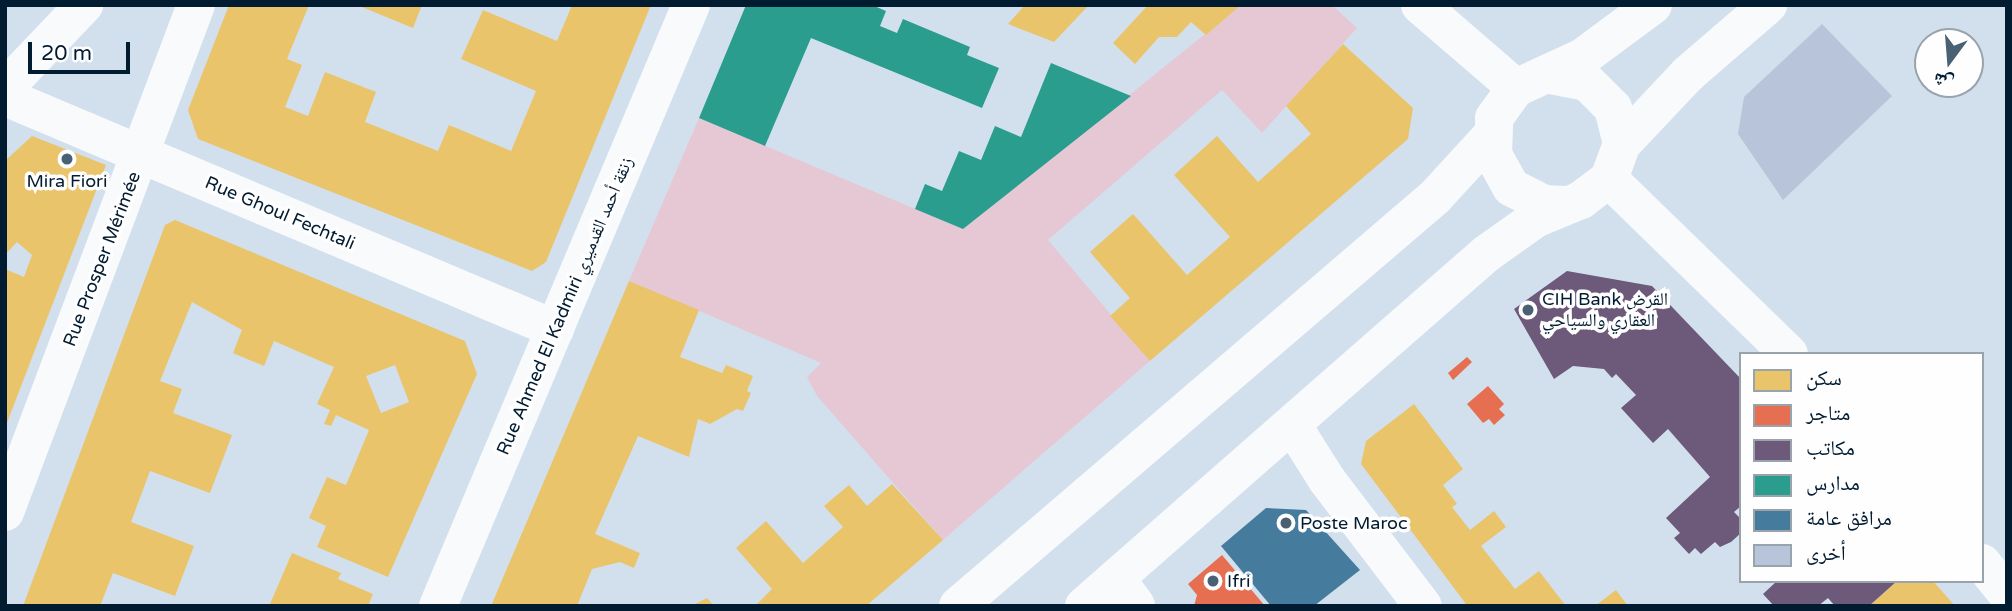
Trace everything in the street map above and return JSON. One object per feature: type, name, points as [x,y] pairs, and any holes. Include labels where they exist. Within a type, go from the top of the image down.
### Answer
[{"type":"street","points":[[5,88],[84,5]]},
{"type":"street","name":"Rue Prosper Mérimée","points":[[5,512],[196,5]]},
{"type":"street","name":"Rue Ahmed El Kadmiri زنقة أحمد القدميري","points":[[438,606],[691,5]]},
{"type":"street","points":[[1420,5],[1533,82],[1569,76],[1602,93],[1621,127],[1622,144]]},
{"type":"street","points":[[958,606],[1434,197],[1491,136],[1499,110],[1533,82],[1606,43],[1653,5]]},
{"type":"street","points":[[1084,606],[1126,592],[1293,426],[1486,254],[1513,233],[1563,205],[1597,192],[1609,179],[1622,144],[1688,74],[1768,5]]},
{"type":"street","name":"Rue Ghoul Fechtali","points":[[5,97],[555,329]]},
{"type":"street","points":[[1491,136],[1496,163],[1511,187],[1544,204],[1563,205]]},
{"type":"street","points":[[1609,179],[1787,352]]},
{"type":"street","points":[[1293,426],[1327,480],[1423,606]]},
{"type":"street","points":[[1984,565],[2007,594]]},
{"type":"shaded area","points":[[1241,5],[1332,5],[1357,28],[1262,133],[1222,90],[1048,240],[1150,361],[943,540],[817,396],[807,377],[821,363],[629,281],[699,118],[963,229]]},
{"type":"building: سكن","points":[[229,5],[309,5],[287,59],[302,65],[285,107],[308,116],[325,72],[376,92],[365,122],[438,151],[449,125],[511,151],[536,91],[461,59],[483,10],[557,41],[572,5],[651,5],[546,262],[532,271],[198,139],[188,110]]},
{"type":"building: سكن","points":[[357,5],[422,5],[413,28]]},
{"type":"building: سكن","points":[[1025,5],[1089,5],[1054,42],[1008,24]]},
{"type":"building: سكن","points":[[1148,5],[1241,5],[1206,35],[1191,22],[1177,37],[1159,37],[1135,64],[1113,43]]},
{"type":"building: سكن","points":[[1343,44],[1413,108],[1408,139],[1150,361],[1110,316],[1130,298],[1090,252],[1133,214],[1187,275],[1230,237],[1174,175],[1217,136],[1258,182],[1311,134],[1286,106]]},
{"type":"building: سكن","points":[[32,136],[106,165],[5,428],[5,269],[24,277],[32,255],[17,242],[5,255],[5,161]]},
{"type":"building: سكن","points":[[175,220],[465,341],[477,374],[388,577],[317,547],[326,526],[309,518],[327,477],[346,485],[369,430],[336,415],[331,426],[324,424],[330,410],[317,404],[334,367],[274,341],[264,366],[233,353],[242,330],[192,302],[160,381],[182,389],[173,413],[232,435],[210,493],[150,471],[131,522],[194,546],[175,596],[113,573],[100,606],[23,606],[165,225]],"holes":[[[395,365],[409,402],[381,413],[366,376]]]},
{"type":"building: سكن","points":[[629,281],[699,310],[680,357],[722,373],[726,365],[753,376],[747,391],[751,393],[743,411],[737,409],[710,424],[698,419],[689,457],[638,436],[595,534],[640,553],[634,568],[620,562],[592,569],[577,606],[491,606]]},
{"type":"building: سكن","points":[[1414,404],[1463,469],[1443,485],[1457,504],[1452,507],[1470,530],[1494,511],[1506,527],[1481,546],[1515,589],[1539,571],[1566,606],[1467,606],[1361,464],[1366,441]]},
{"type":"building: سكن","points":[[892,484],[943,540],[866,606],[755,606],[772,589],[736,548],[766,521],[803,563],[843,527],[824,506],[849,485],[867,506]]},
{"type":"building: سكن","points":[[292,553],[341,573],[338,579],[373,594],[368,606],[270,604]]},
{"type":"building: سكن","points":[[1895,583],[1935,583],[1955,606],[1869,606]]},
{"type":"building: سكن","points":[[1616,590],[1628,606],[1595,606]]},
{"type":"building: سكن","points":[[707,598],[714,606],[691,606]]},
{"type":"building: متاجر","points":[[1467,357],[1472,362],[1453,380],[1448,373]]},
{"type":"building: متاجر","points":[[1488,386],[1504,404],[1499,409],[1505,415],[1494,425],[1489,419],[1483,423],[1467,404]]},
{"type":"building: متاجر","points":[[1222,555],[1265,606],[1194,606],[1197,595],[1188,584]]},
{"type":"building: مكاتب","points":[[1567,271],[1652,286],[1739,377],[1739,508],[1734,512],[1739,517],[1739,535],[1720,547],[1715,542],[1701,554],[1695,548],[1689,554],[1674,538],[1680,533],[1666,518],[1710,477],[1668,429],[1653,443],[1621,408],[1636,395],[1616,374],[1612,378],[1604,369],[1573,366],[1554,379],[1514,309]]},
{"type":"building: مكاتب","points":[[1775,583],[1895,583],[1869,606],[1835,606],[1828,598],[1818,606],[1774,606],[1763,594]]},
{"type":"building: مدارس","points":[[746,5],[872,5],[886,11],[880,26],[897,33],[903,19],[970,47],[967,55],[999,68],[982,108],[811,38],[765,146],[699,118]]},
{"type":"building: مدارس","points":[[1051,63],[1131,96],[963,229],[915,209],[925,184],[942,191],[959,151],[981,160],[995,126],[1021,137]]},
{"type":"building: مرافق عامة","points":[[1266,508],[1306,510],[1360,570],[1314,606],[1271,606],[1221,546]]},
{"type":"building: أخرى","points":[[1822,24],[1892,96],[1783,200],[1738,134],[1744,97]]},
{"type":"place","name":"Mira Fiori","points":[[67,159]]},
{"type":"place","name":"CIH Bank القرض العقاري والسياحي","points":[[1528,310]]},
{"type":"place","name":"Poste Maroc","points":[[1286,523]]},
{"type":"place","name":"Ifri","points":[[1213,581]]}]
